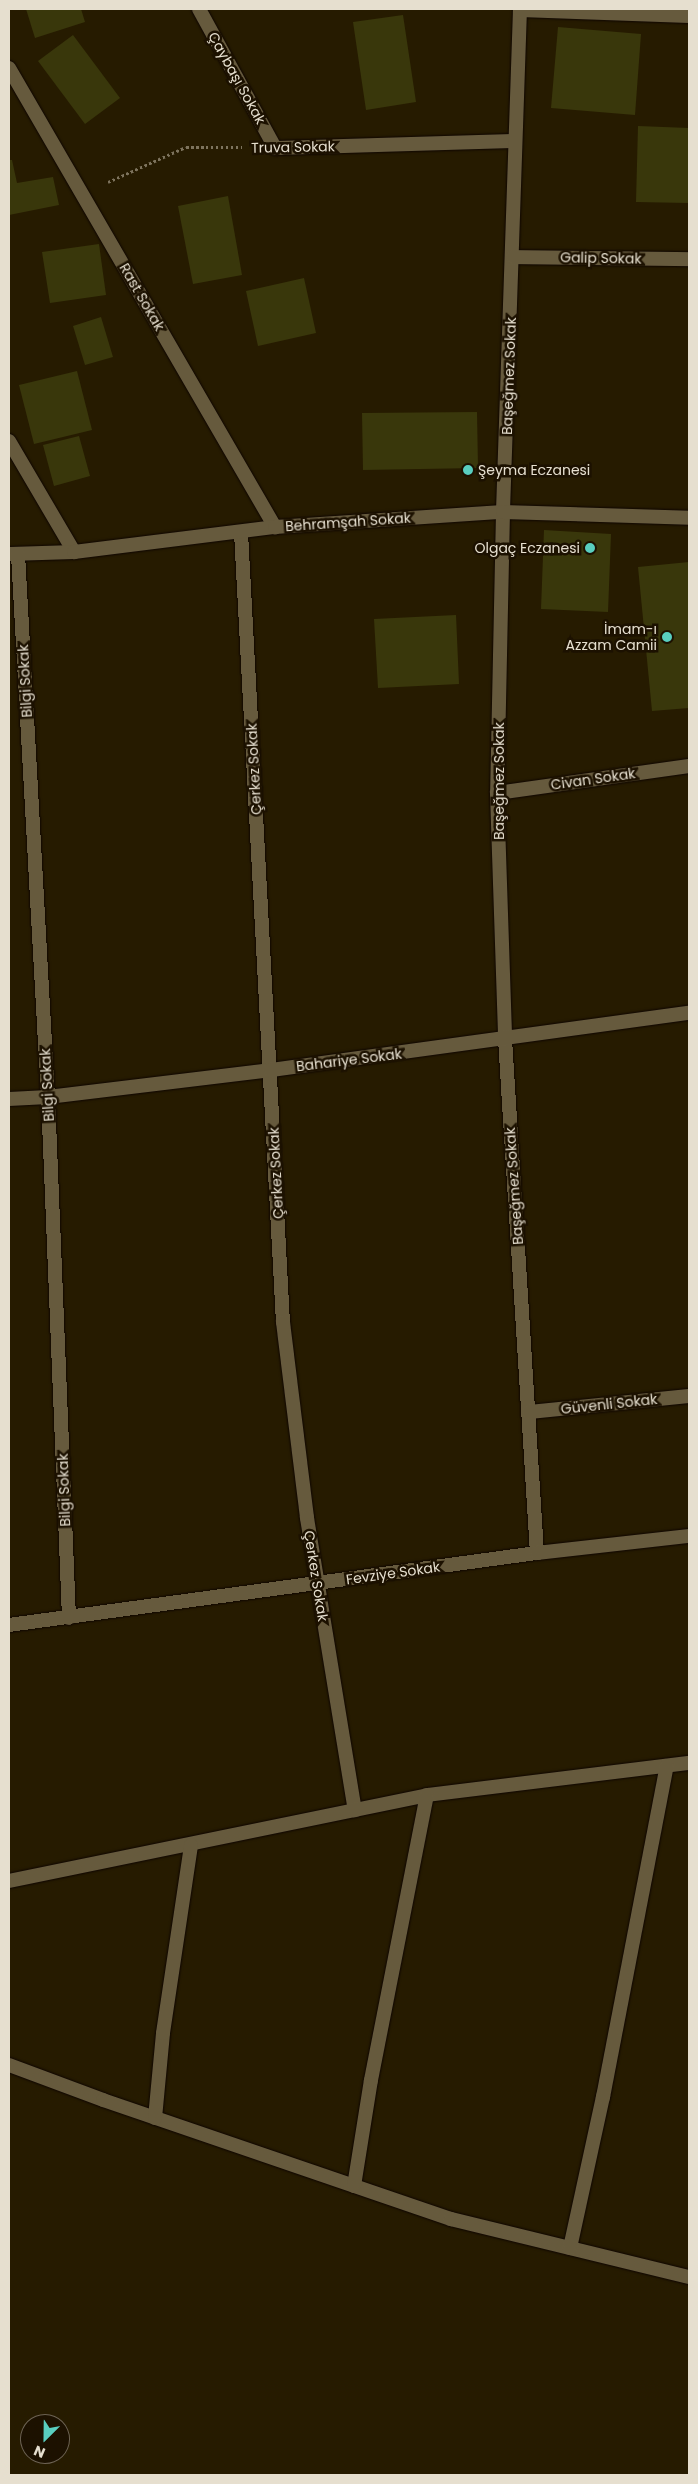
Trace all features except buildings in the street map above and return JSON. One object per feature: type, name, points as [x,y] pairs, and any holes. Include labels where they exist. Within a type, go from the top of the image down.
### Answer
[{"type":"street","name":"Çaybaşı Sokak","points":[[199,9],[275,148]]},
{"type":"street","points":[[520,9],[689,16]]},
{"type":"street","name":"Başeğmez Sokak","points":[[520,9],[514,141],[513,257],[503,512],[497,793],[505,1039],[530,1412],[537,1553]]},
{"type":"street","name":"Rast Sokak","points":[[9,68],[275,527]]},
{"type":"street","name":"Truva Sokak","points":[[275,148],[514,141]]},
{"type":"street","name":"Galip Sokak","points":[[513,257],[689,259]]},
{"type":"street","points":[[9,441],[74,552]]},
{"type":"street","name":"Behramşah Sokak","points":[[13,554],[74,552],[275,527],[503,512],[689,518]]},
{"type":"street","name":"Çerkez Sokak","points":[[241,532],[283,1322],[296,1444],[354,1810]]},
{"type":"street","name":"Bilgi Sokak","points":[[13,554],[48,1097],[69,1618]]},
{"type":"street","name":"Civan Sokak","points":[[497,793],[689,766]]},
{"type":"street","name":"Bahariye Sokak","points":[[9,1099],[48,1097],[271,1070],[689,1014]]},
{"type":"street","name":"Güvenli Sokak","points":[[530,1412],[689,1396]]},
{"type":"street","name":"Fevziye Sokak","points":[[9,1626],[537,1553],[689,1536]]},
{"type":"street","points":[[9,1881],[427,1795],[689,1763]]},
{"type":"street","points":[[570,2248],[603,2097],[667,1766]]},
{"type":"street","points":[[354,2186],[371,2080],[427,1795]]},
{"type":"street","points":[[155,2118],[163,2032],[191,1845]]},
{"type":"street","points":[[9,2065],[155,2118],[451,2219],[689,2277]]},
{"type":"path","name":"Truva Sokak","points":[[82,194],[186,147],[275,148]]},
{"type":"place","name":"Şeyma Eczanesi","points":[[468,470]]},
{"type":"place","name":"Olgaç Eczanesi","points":[[590,548]]},
{"type":"place","name":"İmam-ı Azzam Camii","points":[[667,637]]}]
